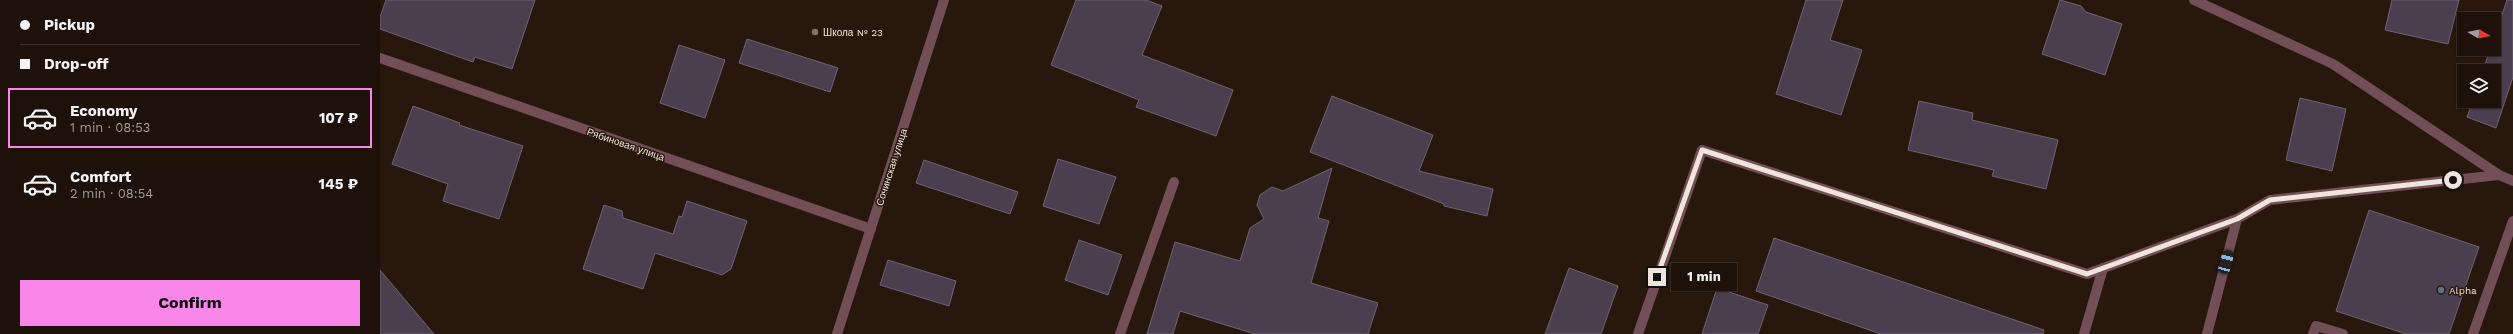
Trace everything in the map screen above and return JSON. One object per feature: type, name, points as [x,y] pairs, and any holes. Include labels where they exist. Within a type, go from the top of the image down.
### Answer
[{"type":"street","name":"Сочинская улица","points":[[837,334],[944,0]]},
{"type":"street","points":[[2194,0],[2333,64],[2499,175],[2513,181]]},
{"type":"street","name":"Рябиновая улица","points":[[380,58],[871,229]]},
{"type":"street","points":[[1638,334],[1702,150],[2087,274],[2237,219],[2270,200],[2499,175]]},
{"type":"street","points":[[1120,334],[1174,182]]},
{"type":"street","points":[[2207,334],[2237,219]]},
{"type":"street","points":[[2473,334],[2513,221]]},
{"type":"street","points":[[2084,334],[2104,268]]},
{"type":"street","points":[[2313,334],[2316,326],[2343,334]]},
{"type":"building","points":[[386,0],[535,0],[512,69],[475,57],[473,62],[380,29],[380,17]]},
{"type":"building","points":[[1076,0],[1146,0],[1162,6],[1142,55],[1233,90],[1216,136],[1136,107],[1139,100],[1051,65]]},
{"type":"building","points":[[1806,0],[1843,0],[1830,40],[1862,50],[1841,115],[1776,94]]},
{"type":"building","points":[[2060,0],[2081,6],[2086,12],[2122,24],[2105,75],[2042,54]]},
{"type":"building","points":[[2392,0],[2459,0],[2448,44],[2385,30]]},
{"type":"building","points":[[2507,0],[2513,0],[2513,77],[2496,128],[2467,117],[2470,108],[2501,108],[2501,64],[2485,64],[2488,56],[2501,56],[2501,18]]},
{"type":"building","points":[[747,39],[838,68],[830,92],[739,63]]},
{"type":"building","points":[[679,45],[725,60],[705,118],[660,103]]},
{"type":"building","points":[[1332,96],[1433,135],[1419,171],[1493,189],[1487,216],[1444,206],[1444,204],[1310,152]]},
{"type":"building","points":[[2300,98],[2346,109],[2332,171],[2286,160]]},
{"type":"building","points":[[1919,101],[1973,113],[1972,120],[2058,140],[2046,189],[1992,176],[1994,170],[1908,150]]},
{"type":"building","points":[[413,106],[460,123],[459,125],[523,146],[499,219],[443,201],[448,184],[392,164]]},
{"type":"building","points":[[1058,159],[1116,177],[1099,224],[1043,206]]},
{"type":"building","points":[[924,160],[1018,192],[1010,214],[916,183]]},
{"type":"building","points":[[1332,168],[1318,218],[1329,221],[1311,283],[1378,303],[1368,334],[1255,334],[1180,311],[1173,334],[1147,334],[1175,242],[1240,261],[1250,228],[1264,219],[1257,205],[1260,195],[1272,187],[1283,191]]},
{"type":"building","points":[[687,201],[747,221],[731,269],[722,275],[655,253],[643,289],[583,269],[604,205],[622,211],[623,218],[673,234],[679,216],[682,217]]},
{"type":"building","points":[[2369,210],[2479,247],[2449,334],[2406,334],[2336,311]]},
{"type":"building","points":[[1774,238],[2044,330],[2043,334],[1881,334],[1756,291]]},
{"type":"building","points":[[1079,240],[1122,255],[1108,295],[1065,280]]},
{"type":"building","points":[[888,260],[956,281],[949,306],[880,285]]},
{"type":"building","points":[[1569,268],[1618,286],[1601,334],[1545,334]]},
{"type":"building","points":[[380,270],[434,334],[380,334]]},
{"type":"building","points":[[1717,288],[1768,305],[1758,334],[1702,334]]},
{"type":"place","name":"Школа № 23","points":[[815,32]]},
{"type":"place","name":"Alpha","points":[[2441,290]]},
{"type":"route","points":[[1657,277],[1702,150],[2087,274],[2237,219],[2270,200],[2453,180]]}]
